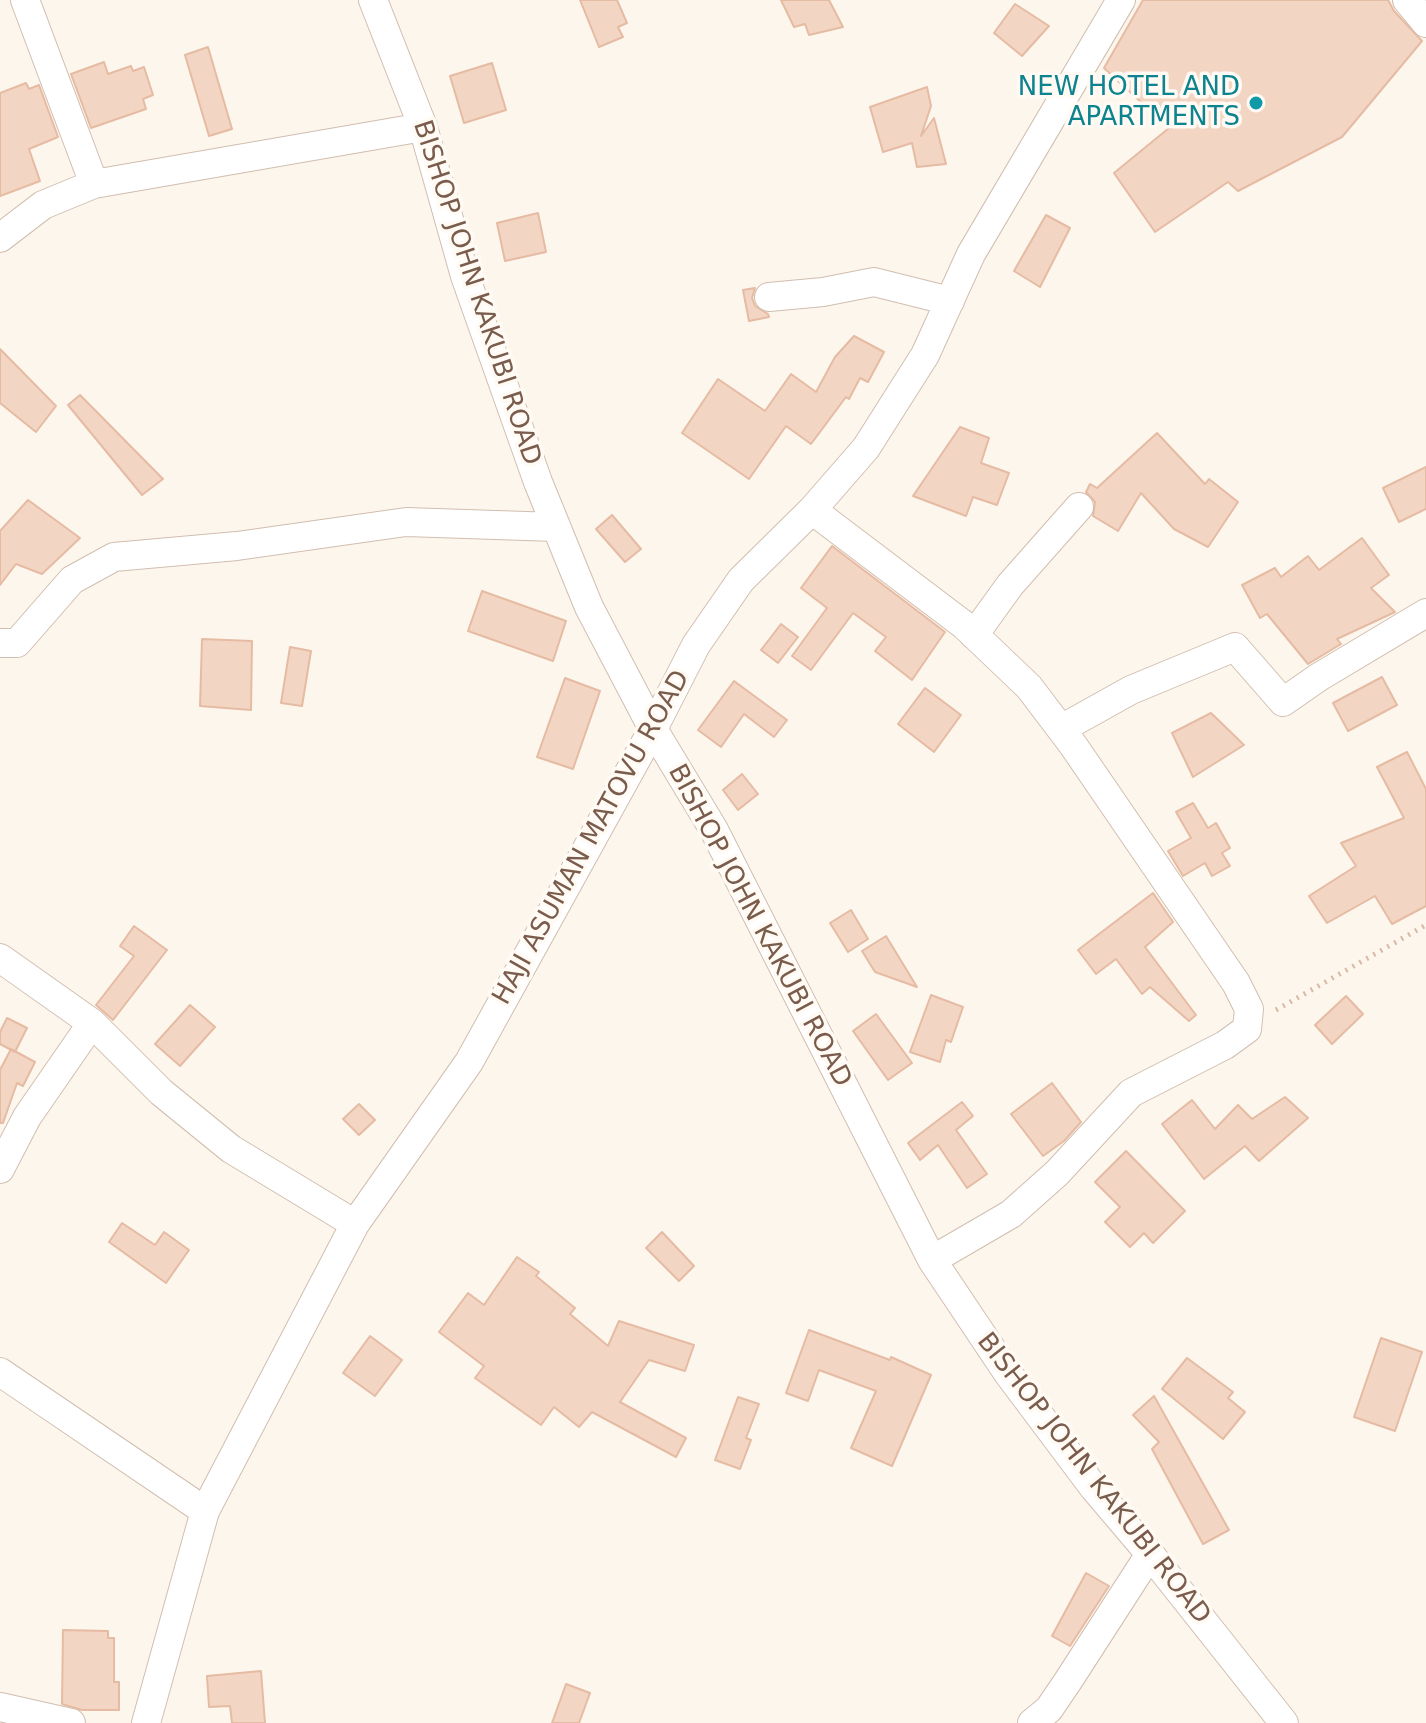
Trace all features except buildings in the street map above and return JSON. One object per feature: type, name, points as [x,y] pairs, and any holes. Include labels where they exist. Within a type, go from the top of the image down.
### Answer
[{"type":"street","points":[[25,0],[94,184]]},
{"type":"street","name":"BISHOP JOHN KAKUBI ROAD","points":[[373,0],[423,127],[465,276],[556,527],[589,607],[653,729],[714,830],[932,1260],[1007,1372],[1094,1488],[1284,1723]]},
{"type":"street","name":"HAJI ASUMAN MATOVU ROAD","points":[[146,1723],[205,1511],[355,1224],[469,1062],[696,645],[741,580],[812,510],[866,448],[925,355],[971,254],[1121,0]]},
{"type":"street","points":[[1407,0],[1426,23]]},
{"type":"street","points":[[0,238],[43,205],[94,184],[137,174],[423,127]]},
{"type":"street","points":[[769,297],[823,292],[874,282],[950,301]]},
{"type":"street","points":[[974,635],[1010,585],[1079,507]]},
{"type":"street","points":[[812,510],[974,635],[1029,687],[1236,983],[1249,1009],[1247,1026],[1225,1045],[1131,1093],[1057,1173],[1011,1214],[932,1260]]},
{"type":"street","points":[[0,643],[17,643],[72,580],[114,557],[237,546],[406,522],[556,527]]},
{"type":"street","points":[[1061,729],[1131,690],[1235,647],[1283,702],[1426,613]]},
{"type":"street","points":[[0,958],[92,1023],[161,1092],[231,1149],[355,1224]]},
{"type":"street","points":[[0,1169],[27,1117],[92,1023]]},
{"type":"street","points":[[0,1372],[205,1511]]},
{"type":"street","points":[[1032,1723],[1049,1709],[1150,1554]]},
{"type":"street","points":[[0,1707],[71,1723]]},
{"type":"path","points":[[1247,1026],[1426,925]]},
{"type":"place","name":"NEW HOTEL AND APARTMENTS","points":[[1256,103]]}]
